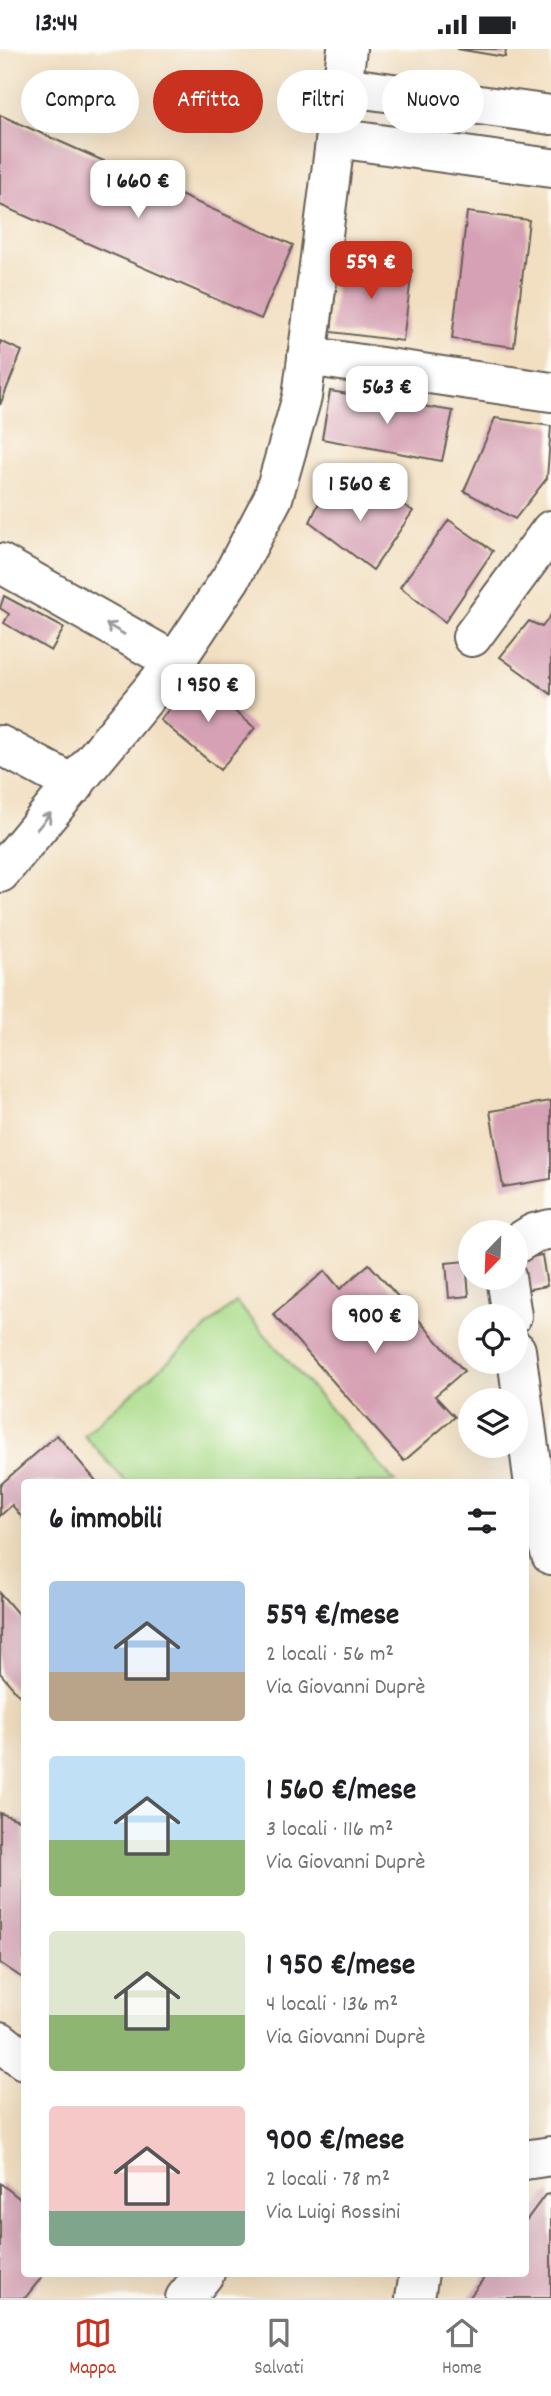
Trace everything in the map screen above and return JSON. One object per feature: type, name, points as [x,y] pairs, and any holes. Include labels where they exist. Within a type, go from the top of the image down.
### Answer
[{"type":"street","points":[[344,70],[347,49]]},
{"type":"street","points":[[368,90],[551,115]]},
{"type":"street","points":[[0,873],[175,662],[232,578],[273,498],[294,432],[307,356],[337,133]]},
{"type":"street","points":[[336,138],[551,168]]},
{"type":"street","points":[[307,356],[551,392]]},
{"type":"street","points":[[472,637],[551,530]]},
{"type":"street","points":[[0,563],[175,662]]},
{"type":"street","points":[[0,744],[75,785]]},
{"type":"street","points":[[519,1374],[537,1508],[551,1555]]},
{"type":"street","points":[[0,2041],[21,2058]]},
{"type":"street","points":[[529,2160],[551,2156]]},
{"type":"street","points":[[185,2298],[202,2277]]},
{"type":"street","points":[[415,2298],[418,2277]]},
{"type":"green space","points":[[236,1302],[392,1479],[123,1479],[84,1435]]},
{"type":"building","points":[[457,49],[506,49],[505,57]]},
{"type":"building","points":[[0,115],[21,124],[21,133],[41,133],[293,245],[261,319],[0,205]]},
{"type":"building","points":[[467,212],[529,220],[514,347],[452,339]]},
{"type":"building","points":[[339,261],[412,270],[403,341],[331,332]]},
{"type":"building","points":[[0,341],[22,351],[0,405]]},
{"type":"building","points":[[330,391],[453,411],[442,461],[322,439]]},
{"type":"building","points":[[495,418],[551,426],[547,478],[515,519],[464,491]]},
{"type":"building","points":[[327,485],[340,491],[359,492],[375,505],[395,499],[413,511],[373,570],[310,522]]},
{"type":"building","points":[[449,520],[493,551],[445,622],[400,587]]},
{"type":"building","points":[[4,596],[64,628],[51,651],[4,623],[9,614],[0,608]]},
{"type":"building","points":[[551,615],[551,694],[500,657],[529,621],[542,627]]},
{"type":"building","points":[[195,678],[255,728],[220,770],[160,720]]},
{"type":"building","points":[[551,1101],[551,1179],[503,1187],[490,1111]]},
{"type":"building","points":[[542,1255],[547,1286],[528,1289],[528,1257]]},
{"type":"building","points":[[458,1262],[458,1290],[468,1290],[469,1296],[449,1298],[446,1263]]},
{"type":"building","points":[[369,1264],[458,1364],[458,1374],[461,1374],[435,1396],[455,1417],[404,1461],[273,1314],[325,1271],[340,1289]]},
{"type":"building","points":[[57,1435],[94,1479],[21,1479],[21,1516],[12,1505],[0,1516],[0,1485]]},
{"type":"building","points":[[0,1593],[21,1618],[21,1698],[0,1673]]},
{"type":"building","points":[[0,1813],[21,1821],[21,1977],[0,1963]]},
{"type":"building","points":[[0,2183],[21,2200],[21,2277],[42,2277],[25,2298],[0,2298]]},
{"type":"building","points":[[551,2194],[551,2298],[469,2298],[485,2277],[529,2277],[529,2217],[545,2195]]}]
